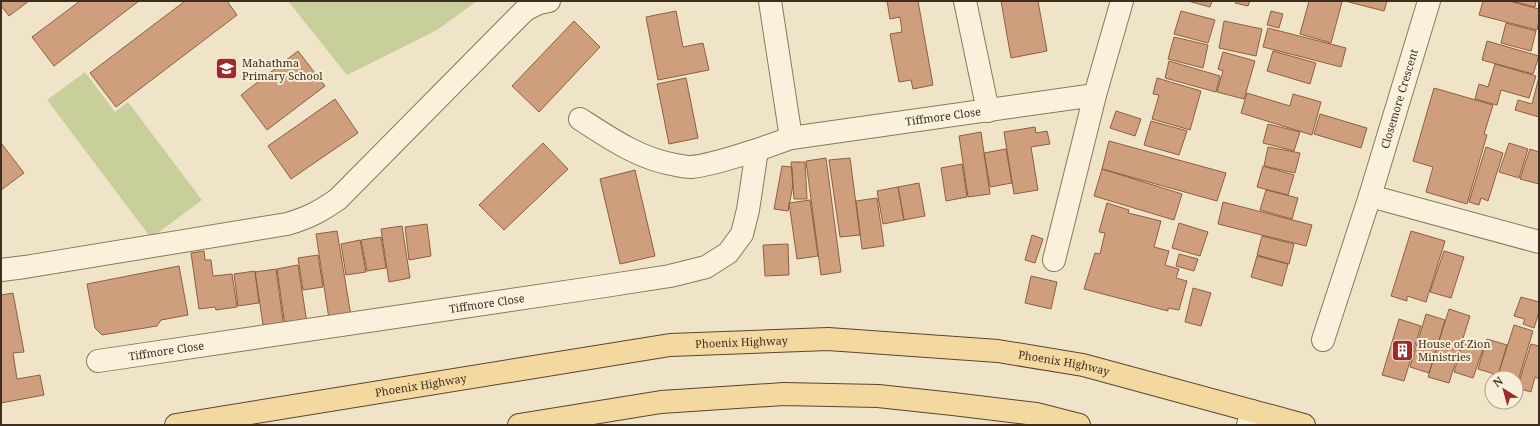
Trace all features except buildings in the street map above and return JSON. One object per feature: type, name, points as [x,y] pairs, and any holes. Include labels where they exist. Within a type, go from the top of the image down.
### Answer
[{"type":"main road","name":"Phoenix Highway","points":[[176,425],[670,345],[828,339],[998,351],[1075,364],[1250,418],[1304,425]]},
{"type":"main road","points":[[519,425],[661,402],[784,394],[878,396],[938,402],[1036,414],[1078,425]]},
{"type":"street","points":[[1,270],[288,224],[307,218],[323,210],[338,199],[525,10],[539,3],[549,1]]},
{"type":"street","points":[[770,1],[791,138]]},
{"type":"street","points":[[965,1],[988,111]]},
{"type":"street","points":[[1054,260],[1096,95],[1122,1]]},
{"type":"street","name":"Closemore Crescent","points":[[1323,340],[1370,196],[1429,1]]},
{"type":"street","name":"Tiffmore Close","points":[[98,361],[600,287],[670,276],[706,267],[728,253],[742,234],[748,210],[757,150],[791,138],[1096,95]]},
{"type":"street","points":[[580,119],[619,144],[644,156],[666,163],[690,167],[707,164],[757,150]]},
{"type":"street","points":[[1370,196],[1539,242]]},
{"type":"green space","points":[[288,1],[477,1],[437,30],[347,75]]},
{"type":"green space","points":[[85,72],[115,112],[128,102],[202,200],[151,238],[47,100]]},
{"type":"place","name":"Mahathma Primary School","points":[[227,69]]},
{"type":"place","name":"House of Zion Ministries","points":[[1402,350]]}]
